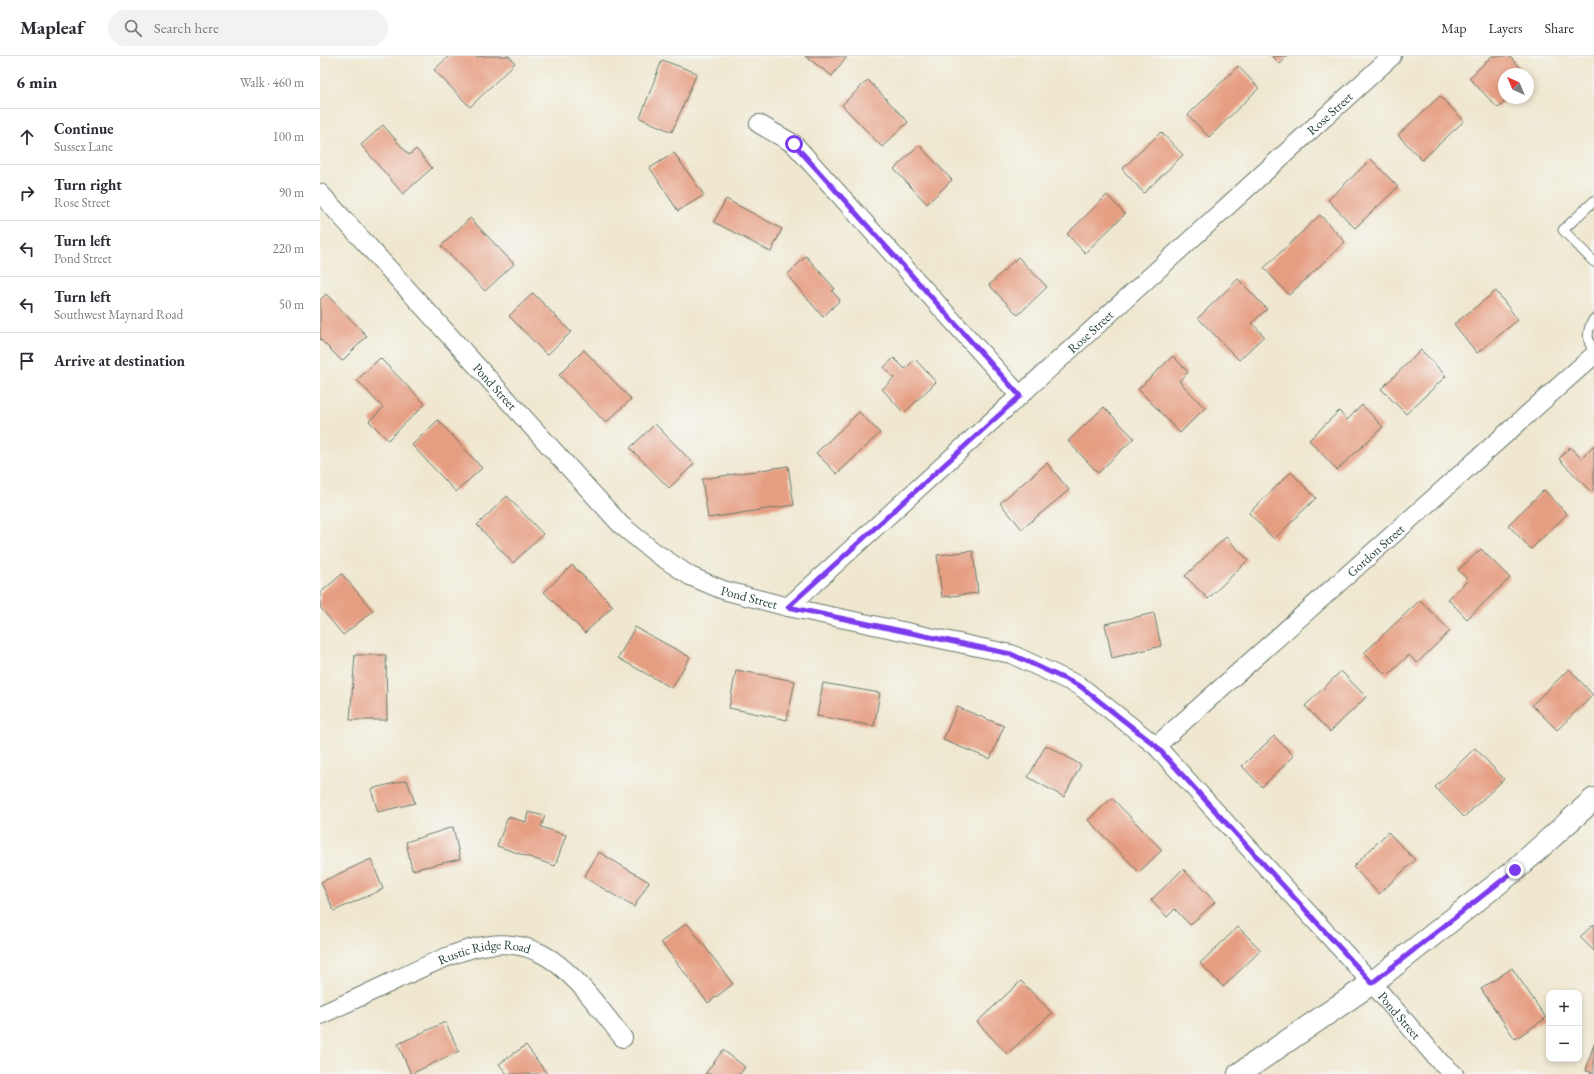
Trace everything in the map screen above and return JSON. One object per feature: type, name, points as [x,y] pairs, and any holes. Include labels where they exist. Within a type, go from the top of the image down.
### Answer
[{"type":"main road","points":[[1239,1074],[1372,983],[1515,870],[1594,799]]},
{"type":"street","name":"Rose Street","points":[[788,607],[1392,56]]},
{"type":"street","points":[[759,124],[794,144],[1020,396]]},
{"type":"street","name":"Pond Street","points":[[320,193],[621,525],[653,551],[690,576],[724,590],[788,607],[1011,654],[1080,686],[1156,746],[1372,983],[1440,1062],[1454,1074]]},
{"type":"street","name":"Gordon Street","points":[[1156,746],[1594,355]]},
{"type":"street","name":"Rustic Ridge Road","points":[[320,1015],[456,953],[490,944],[515,944],[538,952],[558,964],[593,999],[623,1038]]},
{"type":"lane","points":[[1594,201],[1563,230],[1594,262]]},
{"type":"lane","points":[[1594,319],[1588,331],[1588,339],[1594,351]]},
{"type":"building","points":[[449,56],[475,56],[477,58],[479,56],[509,56],[515,63],[470,107],[434,70]]},
{"type":"building","points":[[805,56],[847,56],[832,76]]},
{"type":"building","points":[[1272,56],[1288,56],[1280,64]]},
{"type":"building","points":[[1492,56],[1509,56],[1521,68],[1498,68],[1498,104],[1502,104],[1498,108],[1469,78]]},
{"type":"building","points":[[662,60],[697,73],[672,132],[640,118]]},
{"type":"building","points":[[1238,66],[1259,88],[1209,137],[1188,115]]},
{"type":"building","points":[[868,80],[908,122],[882,147],[842,105]]},
{"type":"building","points":[[1440,96],[1464,121],[1422,160],[1398,135]]},
{"type":"building","points":[[383,125],[409,155],[416,149],[432,168],[403,194],[361,145]]},
{"type":"building","points":[[1161,132],[1183,155],[1144,193],[1122,169]]},
{"type":"building","points":[[919,145],[952,180],[927,204],[894,169]]},
{"type":"building","points":[[674,153],[704,195],[678,211],[650,168]]},
{"type":"building","points":[[1371,159],[1398,187],[1355,228],[1328,200]]},
{"type":"building","points":[[1107,195],[1125,214],[1085,253],[1067,234]]},
{"type":"building","points":[[726,199],[782,229],[771,252],[714,222]]},
{"type":"building","points":[[1320,215],[1345,242],[1289,295],[1264,268]]},
{"type":"building","points":[[470,218],[514,264],[485,291],[441,246]]},
{"type":"building","points":[[806,256],[835,289],[832,291],[840,300],[823,317],[787,275]]},
{"type":"building","points":[[1018,257],[1047,287],[1018,315],[989,285]]},
{"type":"building","points":[[1238,279],[1267,309],[1252,323],[1264,336],[1239,360],[1198,318]]},
{"type":"building","points":[[1496,291],[1518,320],[1477,353],[1454,324]]},
{"type":"building","points":[[533,293],[571,332],[547,355],[509,316]]},
{"type":"building","points":[[326,294],[367,336],[342,361],[320,339],[320,300]]},
{"type":"building","points":[[584,350],[631,399],[606,423],[559,375]]},
{"type":"building","points":[[1421,350],[1446,376],[1406,414],[1381,389]]},
{"type":"building","points":[[1173,356],[1188,372],[1179,381],[1205,408],[1180,433],[1138,389]]},
{"type":"building","points":[[380,358],[425,404],[388,440],[369,421],[383,408],[357,380]]},
{"type":"building","points":[[894,358],[905,369],[915,359],[936,382],[904,413],[882,389],[894,378],[884,367]]},
{"type":"building","points":[[1362,405],[1383,427],[1337,470],[1309,440],[1339,411],[1347,420]]},
{"type":"building","points":[[1104,407],[1134,438],[1098,473],[1068,441]]},
{"type":"building","points":[[859,412],[880,433],[837,474],[816,453]]},
{"type":"building","points":[[438,420],[482,468],[456,492],[412,445]]},
{"type":"building","points":[[655,424],[694,464],[669,488],[630,448]]},
{"type":"building","points":[[1594,445],[1594,489],[1591,492],[1559,459],[1570,447],[1581,458]]},
{"type":"building","points":[[1047,463],[1069,490],[1022,529],[1000,503]]},
{"type":"building","points":[[788,466],[794,505],[708,518],[702,479]]},
{"type":"building","points":[[1291,472],[1316,498],[1274,539],[1249,513]]},
{"type":"building","points":[[1544,490],[1567,514],[1531,549],[1508,525]]},
{"type":"building","points":[[507,496],[543,534],[513,563],[477,525]]},
{"type":"building","points":[[1226,537],[1248,560],[1208,599],[1185,576]]},
{"type":"building","points":[[1481,549],[1510,578],[1467,619],[1448,599],[1468,580],[1458,570]]},
{"type":"building","points":[[973,551],[978,593],[942,597],[937,555]]},
{"type":"building","points":[[572,565],[613,606],[585,633],[544,592]]},
{"type":"building","points":[[342,574],[373,611],[343,635],[320,607],[320,593]]},
{"type":"building","points":[[1420,600],[1450,631],[1417,663],[1409,655],[1387,676],[1364,653]]},
{"type":"building","points":[[1154,613],[1161,646],[1112,658],[1105,624]]},
{"type":"building","points":[[635,627],[690,657],[672,688],[618,658]]},
{"type":"building","points":[[355,655],[386,655],[387,720],[350,720]]},
{"type":"building","points":[[1569,669],[1593,695],[1557,730],[1532,705]]},
{"type":"building","points":[[736,670],[795,681],[787,720],[729,708]]},
{"type":"building","points":[[1341,671],[1366,697],[1330,732],[1305,706]]},
{"type":"building","points":[[823,683],[880,693],[874,726],[817,716]]},
{"type":"building","points":[[957,707],[1004,726],[990,759],[943,740]]},
{"type":"building","points":[[1274,736],[1294,756],[1262,787],[1242,766]]},
{"type":"building","points":[[1046,745],[1081,765],[1064,797],[1028,777]]},
{"type":"building","points":[[1475,748],[1504,779],[1464,817],[1435,787]]},
{"type":"building","points":[[407,780],[415,803],[378,812],[371,789]]},
{"type":"building","points":[[1112,798],[1162,850],[1139,872],[1088,820]]},
{"type":"building","points":[[528,812],[545,816],[541,827],[566,835],[555,866],[497,846],[508,817],[526,822]]},
{"type":"building","points":[[453,827],[460,859],[412,870],[406,842]]},
{"type":"building","points":[[1388,832],[1415,860],[1379,894],[1353,867]]},
{"type":"building","points":[[599,852],[649,882],[634,907],[584,877]]},
{"type":"building","points":[[371,859],[383,889],[334,911],[321,882]]},
{"type":"building","points":[[1183,869],[1215,902],[1190,925],[1175,909],[1167,917],[1151,900]]},
{"type":"building","points":[[687,923],[733,984],[708,1003],[661,942]]},
{"type":"building","points":[[1594,924],[1594,951],[1580,937]]},
{"type":"building","points":[[1238,927],[1261,950],[1223,987],[1200,963]]},
{"type":"building","points":[[1512,968],[1546,1018],[1515,1039],[1481,989]]},
{"type":"building","points":[[1021,981],[1052,1013],[1007,1054],[977,1022]]},
{"type":"building","points":[[445,1022],[459,1051],[411,1074],[398,1044]]},
{"type":"building","points":[[1594,1043],[1594,1073],[1586,1071]]},
{"type":"building","points":[[526,1045],[547,1074],[507,1074],[499,1064]]},
{"type":"building","points":[[723,1050],[745,1067],[740,1074],[705,1074]]},
{"type":"route","points":[[794,144],[1020,396],[788,607],[937,637],[1011,654],[1080,686],[1156,746],[1372,983],[1515,870]]}]
